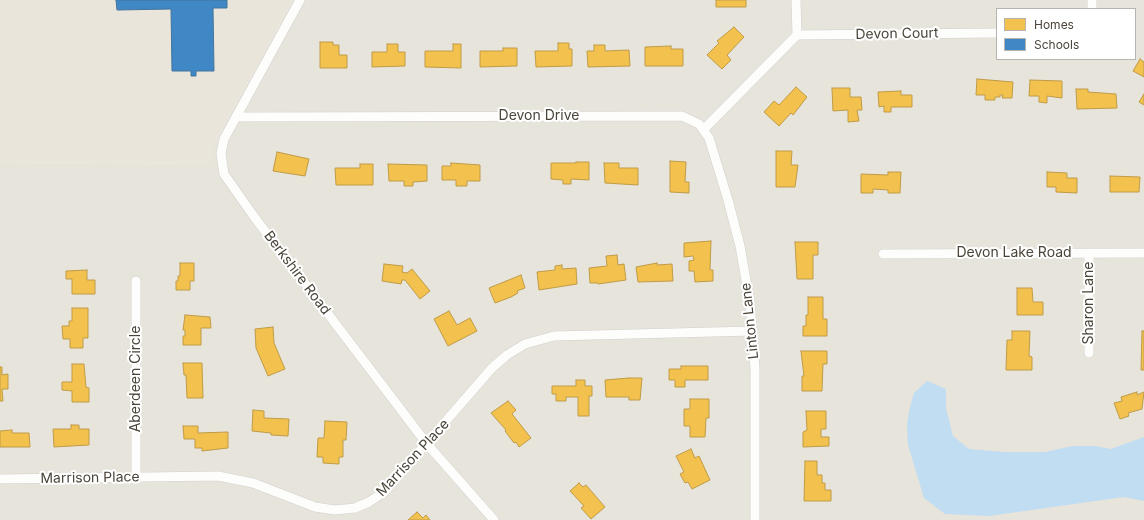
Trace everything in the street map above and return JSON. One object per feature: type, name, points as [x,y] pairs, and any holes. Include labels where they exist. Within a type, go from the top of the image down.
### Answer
[{"type":"street","name":"Berkshire Road","points":[[300,0],[236,117],[221,149],[222,165],[230,183],[427,444],[494,520]]},
{"type":"street","points":[[704,129],[797,35],[796,0]]},
{"type":"street","name":"Devon Court","points":[[797,35],[996,33]]},
{"type":"street","name":"Devon Drive","points":[[236,117],[682,116],[699,124],[704,129]]},
{"type":"street","name":"Linton Lane","points":[[704,129],[709,138],[737,232],[747,284],[753,331],[755,383],[755,520]]},
{"type":"street","name":"Sharon Lane","points":[[1089,253],[1089,353]]},
{"type":"street","name":"Devon Lake Road","points":[[883,254],[1144,253]]},
{"type":"street","name":"Aberdeen Circle","points":[[136,281],[136,477]]},
{"type":"street","name":"Marrison Place","points":[[0,479],[203,476],[233,478],[272,490],[315,507],[340,510],[364,505],[384,492],[499,361],[516,349],[534,340],[554,336],[753,331]]},
{"type":"shaded area","points":[[0,0],[293,0],[212,147],[212,164],[0,162]]},
{"type":"shaded area","points":[[293,0],[1144,0],[1144,520],[0,520],[0,162],[212,164],[212,147]]},
{"type":"water","points":[[927,381],[946,389],[946,408],[953,436],[969,449],[1004,452],[1045,452],[1073,446],[1095,446],[1111,449],[1144,437],[1144,501],[1124,497],[989,516],[945,514],[924,498],[908,445],[907,425],[914,393]]},
{"type":"building: Homes","points":[[716,0],[746,0],[746,7],[716,7]]},
{"type":"building: Homes","points":[[734,27],[744,37],[727,55],[731,60],[722,69],[707,55],[719,43],[717,41]]},
{"type":"building: Homes","points":[[320,42],[333,42],[333,45],[339,45],[339,55],[347,55],[347,68],[320,68]]},
{"type":"building: Homes","points":[[558,43],[569,43],[569,49],[572,49],[572,66],[536,67],[535,51],[558,51]]},
{"type":"building: Homes","points":[[387,44],[398,44],[398,52],[405,52],[405,66],[372,67],[372,52],[387,52]]},
{"type":"building: Homes","points":[[453,44],[461,44],[461,68],[425,67],[425,51],[453,51]]},
{"type":"building: Homes","points":[[594,45],[605,45],[605,51],[629,50],[630,66],[588,67],[587,51],[594,51]]},
{"type":"building: Homes","points":[[671,46],[671,49],[683,49],[683,66],[645,66],[645,47]]},
{"type":"building: Homes","points":[[503,48],[517,48],[517,66],[480,67],[480,51],[503,51]]},
{"type":"building: Homes","points":[[1140,59],[1144,62],[1144,77],[1133,71]]},
{"type":"building: Homes","points":[[977,79],[1013,82],[1012,98],[1002,98],[1003,95],[1000,95],[1000,97],[995,97],[995,100],[985,100],[985,95],[976,95]]},
{"type":"building: Homes","points":[[1030,80],[1062,81],[1062,98],[1047,96],[1047,103],[1039,102],[1039,96],[1029,96]]},
{"type":"building: Homes","points":[[796,87],[807,97],[793,115],[791,113],[779,126],[764,112],[774,101],[779,105]]},
{"type":"building: Homes","points":[[832,88],[850,88],[850,97],[861,97],[862,110],[857,110],[859,121],[848,122],[848,110],[833,111]]},
{"type":"building: Homes","points":[[1076,89],[1088,89],[1088,92],[1116,94],[1117,108],[1077,109]]},
{"type":"building: Homes","points":[[901,91],[901,95],[912,95],[912,107],[891,107],[891,112],[884,112],[884,106],[879,107],[878,92]]},
{"type":"building: Homes","points":[[1144,94],[1144,105],[1139,102]]},
{"type":"building: Homes","points":[[776,151],[792,151],[791,165],[798,165],[795,187],[776,187]]},
{"type":"building: Homes","points":[[277,152],[309,159],[305,176],[273,171]]},
{"type":"building: Homes","points":[[670,161],[686,162],[685,182],[689,182],[689,193],[670,192]]},
{"type":"building: Homes","points":[[589,162],[589,180],[571,179],[571,184],[563,184],[563,180],[551,179],[551,163]]},
{"type":"building: Homes","points":[[451,163],[480,165],[480,181],[467,181],[467,186],[456,186],[456,180],[442,180],[442,166],[451,166]]},
{"type":"building: Homes","points":[[604,163],[619,163],[619,168],[638,168],[638,185],[605,183]]},
{"type":"building: Homes","points":[[360,164],[373,164],[373,185],[336,185],[335,168],[360,168]]},
{"type":"building: Homes","points":[[388,164],[427,165],[427,181],[413,182],[413,186],[404,186],[404,181],[389,181]]},
{"type":"building: Homes","points":[[888,172],[901,172],[900,193],[888,193],[888,190],[873,189],[873,193],[861,193],[861,174],[888,175]]},
{"type":"building: Homes","points":[[1047,172],[1067,173],[1067,178],[1077,178],[1077,193],[1056,192],[1056,187],[1047,187]]},
{"type":"building: Homes","points":[[1110,176],[1140,177],[1139,192],[1110,192]]},
{"type":"building: Homes","points":[[711,241],[710,270],[713,270],[713,281],[695,282],[694,271],[689,271],[689,261],[694,260],[693,256],[684,257],[684,243]]},
{"type":"building: Homes","points":[[795,242],[818,242],[818,255],[813,255],[813,279],[797,279]]},
{"type":"building: Homes","points":[[617,255],[618,265],[624,264],[626,280],[598,284],[590,283],[589,268],[607,266],[606,256]]},
{"type":"building: Homes","points":[[180,263],[194,263],[194,281],[190,281],[190,290],[176,290],[176,281],[178,281],[178,276],[180,276]]},
{"type":"building: Homes","points":[[657,263],[657,265],[672,264],[673,281],[638,282],[636,267]]},
{"type":"building: Homes","points":[[384,264],[403,266],[402,272],[407,273],[412,269],[430,291],[420,299],[405,280],[402,280],[401,284],[382,281]]},
{"type":"building: Homes","points":[[562,265],[562,269],[576,268],[577,284],[539,290],[537,272],[555,270],[555,266]]},
{"type":"building: Homes","points":[[87,270],[87,280],[95,280],[95,294],[72,294],[72,279],[66,279],[66,271]]},
{"type":"building: Homes","points":[[521,275],[525,288],[517,291],[518,293],[511,297],[495,303],[489,288]]},
{"type":"building: Homes","points":[[1017,288],[1032,288],[1033,302],[1043,302],[1043,315],[1017,315]]},
{"type":"building: Homes","points":[[808,297],[823,297],[823,319],[827,319],[827,336],[803,336],[803,326],[806,326],[806,315],[808,315]]},
{"type":"building: Homes","points":[[72,308],[88,308],[88,338],[83,338],[83,348],[70,348],[70,339],[63,339],[62,326],[69,326],[69,321],[72,321]]},
{"type":"building: Homes","points":[[449,311],[457,325],[470,318],[477,331],[448,346],[434,319]]},
{"type":"building: Homes","points":[[185,315],[210,317],[211,328],[201,328],[201,345],[183,345],[183,336],[185,336],[185,330],[183,330]]},
{"type":"building: Homes","points":[[273,327],[274,343],[285,369],[268,376],[256,348],[255,329]]},
{"type":"building: Homes","points":[[1012,331],[1030,331],[1029,356],[1032,357],[1032,370],[1006,370],[1007,340],[1012,340]]},
{"type":"building: Homes","points":[[1142,331],[1144,331],[1144,370],[1141,370]]},
{"type":"building: Homes","points":[[801,351],[827,351],[827,364],[823,364],[822,391],[802,391],[802,376],[804,376]]},
{"type":"building: Homes","points":[[183,363],[202,363],[203,398],[187,398],[186,375],[184,375]]},
{"type":"building: Homes","points":[[72,364],[84,364],[86,387],[89,388],[89,402],[72,402],[72,391],[62,390],[62,382],[72,382]]},
{"type":"building: Homes","points":[[681,366],[708,366],[708,380],[685,380],[685,387],[675,387],[675,380],[669,380],[669,369],[681,369]]},
{"type":"building: Homes","points":[[0,367],[2,367],[2,375],[8,374],[8,389],[2,389],[3,401],[0,401]]},
{"type":"building: Homes","points":[[642,378],[640,400],[629,400],[629,397],[606,397],[605,380]]},
{"type":"building: Homes","points":[[576,380],[585,380],[585,386],[592,386],[592,396],[589,396],[589,416],[578,416],[578,397],[566,397],[566,401],[556,401],[556,394],[552,394],[552,386],[576,386]]},
{"type":"building: Homes","points":[[1137,392],[1137,395],[1144,392],[1142,409],[1128,413],[1129,416],[1120,419],[1114,403],[1122,401],[1121,397]]},
{"type":"building: Homes","points":[[690,399],[709,399],[709,418],[706,418],[705,437],[690,437],[690,426],[684,426],[684,409],[690,409]]},
{"type":"building: Homes","points":[[508,401],[516,410],[512,414],[531,438],[519,447],[516,442],[514,443],[505,431],[506,430],[491,413]]},
{"type":"building: Homes","points":[[253,410],[264,411],[264,418],[289,419],[288,436],[271,435],[271,433],[252,431]]},
{"type":"building: Homes","points":[[806,411],[826,411],[826,429],[821,429],[821,437],[829,437],[829,446],[803,447],[803,432],[807,430]]},
{"type":"building: Homes","points":[[325,421],[347,422],[346,440],[343,440],[343,457],[339,457],[339,464],[323,463],[323,457],[317,457],[318,438],[324,438]]},
{"type":"building: Homes","points":[[71,425],[79,425],[79,429],[89,429],[89,445],[54,447],[53,429],[71,429]]},
{"type":"building: Homes","points":[[183,426],[198,426],[198,433],[228,432],[228,448],[202,451],[202,448],[195,448],[195,439],[184,439]]},
{"type":"building: Homes","points":[[12,430],[12,433],[29,433],[30,447],[0,447],[0,431]]},
{"type":"building: Homes","points":[[691,449],[695,458],[699,456],[710,480],[692,489],[688,482],[685,483],[680,474],[684,472],[676,456]]},
{"type":"building: Homes","points":[[805,461],[817,461],[817,475],[822,475],[822,483],[825,483],[825,490],[831,490],[831,501],[804,501]]},
{"type":"building: Homes","points":[[579,483],[583,487],[586,485],[605,507],[591,519],[581,508],[584,506],[570,491]]},
{"type":"building: Homes","points":[[417,512],[423,518],[426,515],[430,520],[408,520]]},
{"type":"building: Schools","points":[[116,0],[227,0],[227,8],[213,8],[214,71],[196,71],[196,76],[191,76],[191,71],[172,71],[171,9],[117,10]]}]
